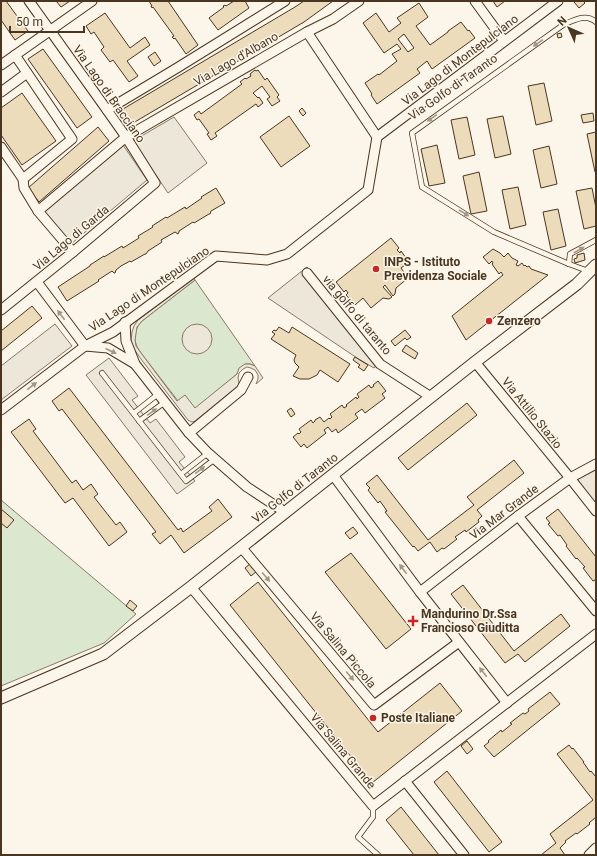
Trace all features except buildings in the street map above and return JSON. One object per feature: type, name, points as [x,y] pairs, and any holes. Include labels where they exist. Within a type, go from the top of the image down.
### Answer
[{"type":"street","name":"Via Lago di Bracciano","points":[[28,1],[126,137],[155,183]]},
{"type":"street","points":[[1,65],[92,1]]},
{"type":"street","points":[[107,110],[177,68],[272,5],[285,1]]},
{"type":"street","name":"Via Lago d'Albano","points":[[38,211],[126,137],[306,32],[333,19],[359,1]]},
{"type":"street","points":[[475,1],[504,41]]},
{"type":"street","name":"Via Lago di Montepulciano","points":[[1,410],[85,346],[113,332],[216,256],[267,260],[287,254],[368,190],[378,137],[558,1]]},
{"type":"street","points":[[306,32],[378,137]]},
{"type":"street","points":[[15,56],[72,139],[23,179]]},
{"type":"street","points":[[1,92],[27,73]]},
{"type":"street","points":[[1,147],[23,179],[24,188],[38,211],[73,252]]},
{"type":"street","name":"Via Lago di Garda","points":[[1,310],[37,282],[155,183]]},
{"type":"street","name":"Via Golfo di Taranto","points":[[1,698],[103,654],[191,587],[475,362],[577,284],[593,268]]},
{"type":"street","name":"via golfo di taranto","points":[[307,273],[380,364],[431,397]]},
{"type":"street","name":"Via Lago di Montepulciano","points":[[37,282],[85,346]]},
{"type":"street","points":[[125,322],[126,341],[135,364],[189,433],[211,456],[247,487],[285,512]]},
{"type":"street","points":[[85,346],[108,348],[135,364]]},
{"type":"street","name":"Via Attilio Stazio","points":[[475,362],[570,478]]},
{"type":"street","points":[[189,433],[241,390],[248,377]]},
{"type":"street","name":"Via Mar Grande","points":[[420,592],[518,516],[570,478],[596,464]]},
{"type":"street","points":[[333,475],[420,592],[507,703]]},
{"type":"street","points":[[570,478],[596,512]]},
{"type":"street","points":[[518,516],[596,611]]},
{"type":"street","name":"Via Salina Piccola","points":[[241,547],[374,705],[459,642]]},
{"type":"street","name":"Via Salina Grande","points":[[191,587],[373,806],[596,634]]},
{"type":"street","points":[[405,781],[464,855]]},
{"type":"street","points":[[589,855],[596,848]]},
{"type":"lane","name":"Via Golfo di Taranto","points":[[593,268],[569,264],[494,232],[422,187],[412,132],[563,25],[581,17],[594,20],[596,22]]},
{"type":"lane","points":[[569,264],[570,254],[596,240]]},
{"type":"lane","points":[[102,373],[186,481],[211,456]]},
{"type":"lane","points":[[134,413],[158,394]]},
{"type":"lane","points":[[140,421],[166,402]]},
{"type":"lane","points":[[181,474],[211,456]]},
{"type":"lane","points":[[373,806],[373,817],[358,837],[378,855]]},
{"type":"green space","points":[[195,280],[255,366],[245,364],[237,374],[195,409],[178,401],[141,353],[136,345],[135,333],[142,321]]},
{"type":"green space","points":[[1,500],[136,614],[104,643],[1,686]]},
{"type":"shaded area","points":[[174,117],[207,163],[168,193],[133,141]]},
{"type":"shaded area","points":[[123,145],[147,180],[71,244],[43,212]]},
{"type":"shaded area","points":[[307,267],[381,359],[374,368],[268,298]]},
{"type":"shaded area","points":[[194,278],[195,280],[142,321],[137,327],[135,340],[136,346],[177,401],[185,395],[195,408],[237,374],[239,368],[245,364],[255,366],[263,378],[256,384],[258,375],[255,370],[247,367],[243,369],[239,373],[238,386],[192,422],[188,420],[141,359],[132,346],[131,340],[134,326],[138,320]]},
{"type":"shaded area","points":[[55,324],[72,346],[1,400],[1,366]]},
{"type":"shaded area","points":[[197,324],[203,325],[211,333],[211,345],[203,353],[197,354],[191,353],[183,345],[182,339],[183,333],[191,325]]},
{"type":"shaded area","points":[[109,358],[138,396],[132,400],[150,423],[156,419],[185,457],[179,462],[195,481],[177,494],[86,375]]},
{"type":"shaded area","points":[[596,464],[596,511],[570,478]]},
{"type":"place","name":"INPS - Istituto Previdenza Sociale","points":[[376,269]]},
{"type":"place","name":"Zenzero","points":[[489,321]]},
{"type":"place","name":"Mandurino Dr.Ssa Francioso Giuditta","points":[[413,621]]},
{"type":"place","name":"Poste Italiane","points":[[373,718]]}]
